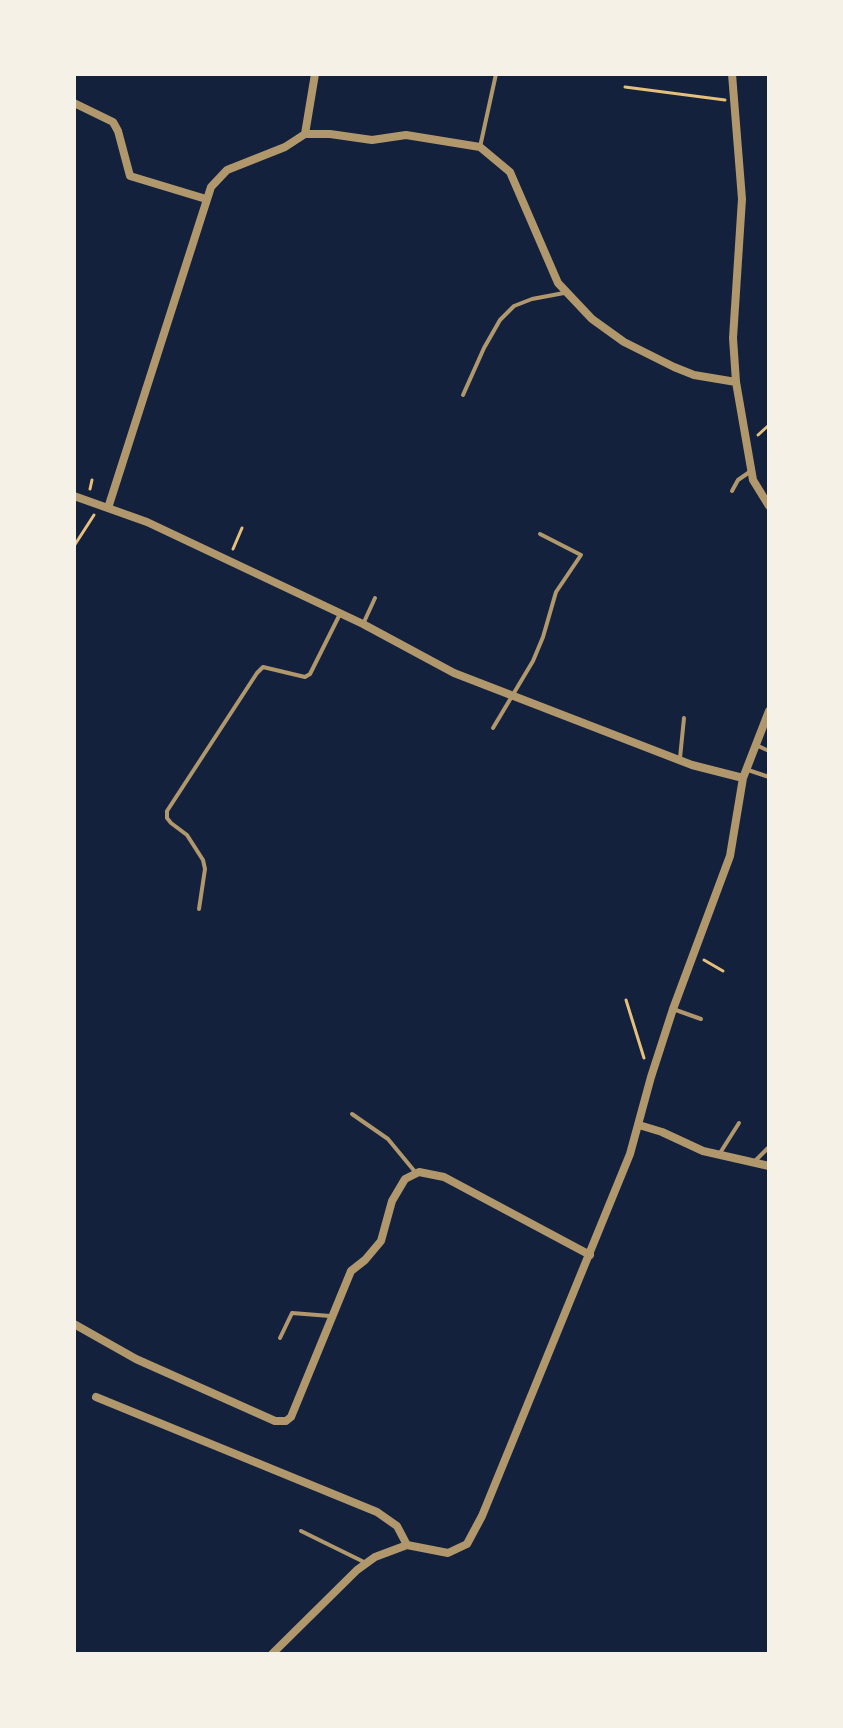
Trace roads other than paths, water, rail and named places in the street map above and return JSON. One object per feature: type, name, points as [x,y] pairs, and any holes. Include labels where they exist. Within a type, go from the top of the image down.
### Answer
[{"type":"street","points":[[305,134],[315,74]]},
{"type":"street","points":[[732,74],[742,199],[733,338],[736,382],[751,471],[769,506]]},
{"type":"street","points":[[74,103],[113,122],[130,176],[206,199]]},
{"type":"street","points":[[104,507],[211,187],[227,170],[285,147],[305,134],[372,140],[406,135],[480,147],[510,172],[551,270],[567,293],[592,319],[634,347],[694,375],[736,382]]},
{"type":"street","points":[[74,496],[147,522],[363,624],[454,673],[679,761],[745,774]]},
{"type":"street","points":[[272,1654],[375,1557],[407,1545],[448,1553],[467,1544],[482,1516],[590,1255],[639,1125],[673,1009],[730,856],[745,774],[769,711]]},
{"type":"street","points":[[639,1125],[703,1151],[769,1166]]},
{"type":"street","points":[[74,1324],[136,1359],[275,1421],[286,1421],[291,1417],[351,1271],[377,1248],[392,1201],[405,1179],[416,1173],[444,1177],[590,1255]]},
{"type":"street","points":[[96,1397],[377,1512],[397,1526],[407,1545]]},
{"type":"lane","points":[[480,147],[496,74]]},
{"type":"lane","points":[[463,395],[500,320],[514,306],[532,299],[567,293]]},
{"type":"lane","points":[[732,491],[738,480],[751,471]]},
{"type":"lane","points":[[493,728],[533,661],[556,592],[581,555],[540,534]]},
{"type":"lane","points":[[363,624],[375,598]]},
{"type":"lane","points":[[199,909],[205,869],[203,860],[187,835],[167,818],[167,811],[257,673],[263,667],[305,677],[310,674],[340,614]]},
{"type":"lane","points":[[679,761],[684,718]]},
{"type":"lane","points":[[755,745],[769,751]]},
{"type":"lane","points":[[745,774],[769,777]]},
{"type":"lane","points":[[673,1009],[701,1019]]},
{"type":"lane","points":[[352,1114],[388,1139],[416,1173]]},
{"type":"lane","points":[[719,1155],[728,1136],[739,1123]]},
{"type":"lane","points":[[754,1162],[769,1147]]},
{"type":"lane","points":[[280,1338],[292,1313],[333,1316]]},
{"type":"lane","points":[[301,1531],[366,1563]]}]
